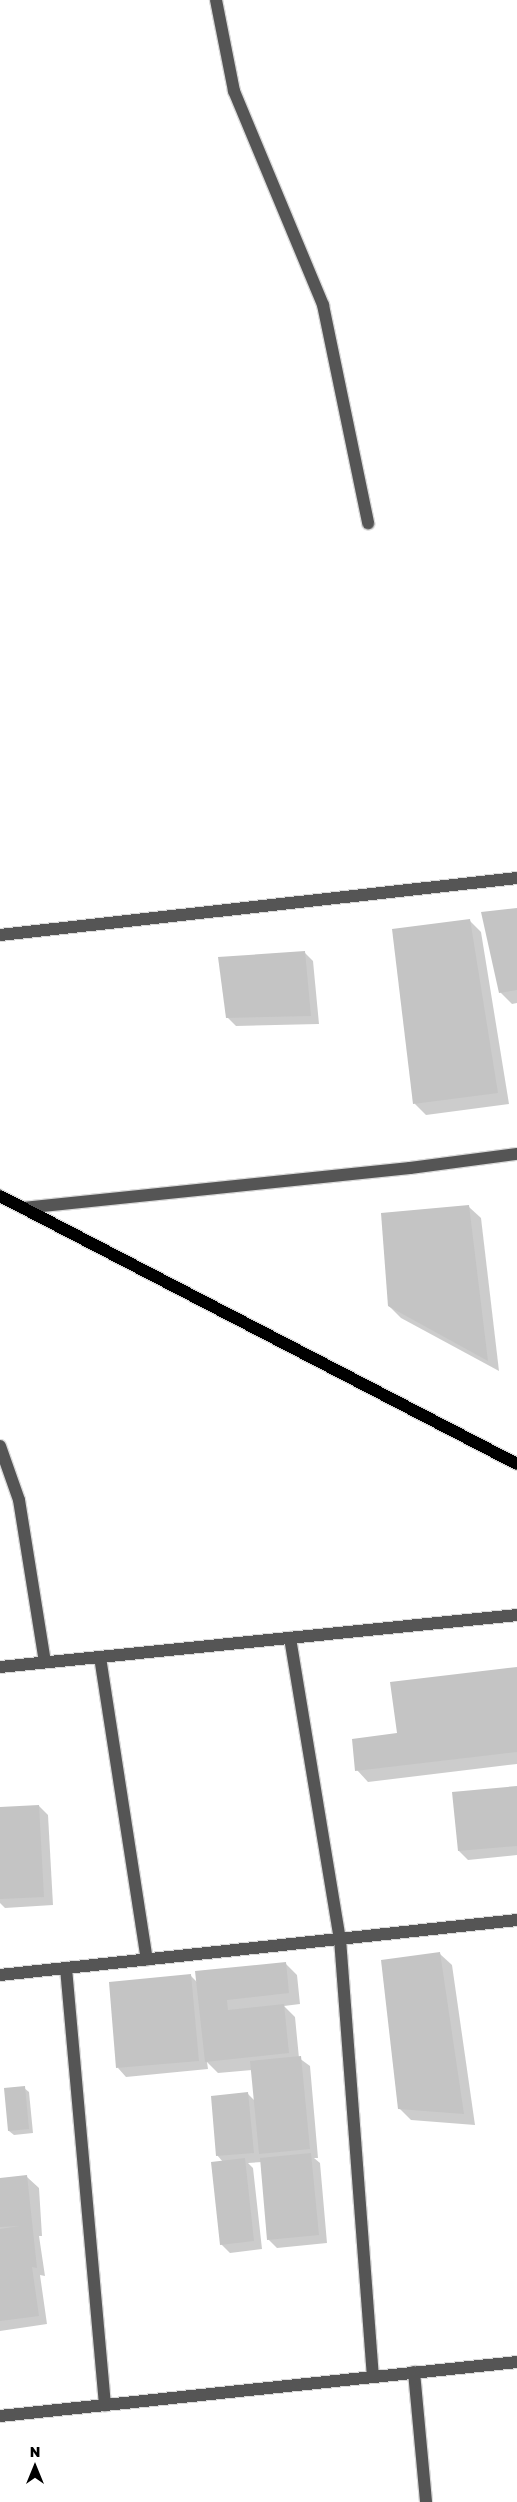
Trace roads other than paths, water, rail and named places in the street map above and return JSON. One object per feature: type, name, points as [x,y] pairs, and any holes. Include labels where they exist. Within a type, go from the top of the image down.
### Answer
[{"type":"main road","points":[[0,1196],[517,1464]]},
{"type":"street","points":[[216,0],[234,91],[323,305],[368,523]]},
{"type":"street","points":[[0,935],[517,878]]},
{"type":"street","points":[[23,1208],[410,1168],[517,1154]]},
{"type":"street","points":[[0,1446],[19,1500],[45,1662]]},
{"type":"street","points":[[0,1668],[517,1615]]},
{"type":"street","points":[[290,1638],[340,1939],[373,2378]]},
{"type":"street","points":[[100,1657],[147,1959]]},
{"type":"street","points":[[0,1975],[517,1920]]},
{"type":"street","points":[[66,1968],[105,2405]]},
{"type":"street","points":[[0,2416],[517,2362]]},
{"type":"street","points":[[414,2372],[426,2502]]}]
